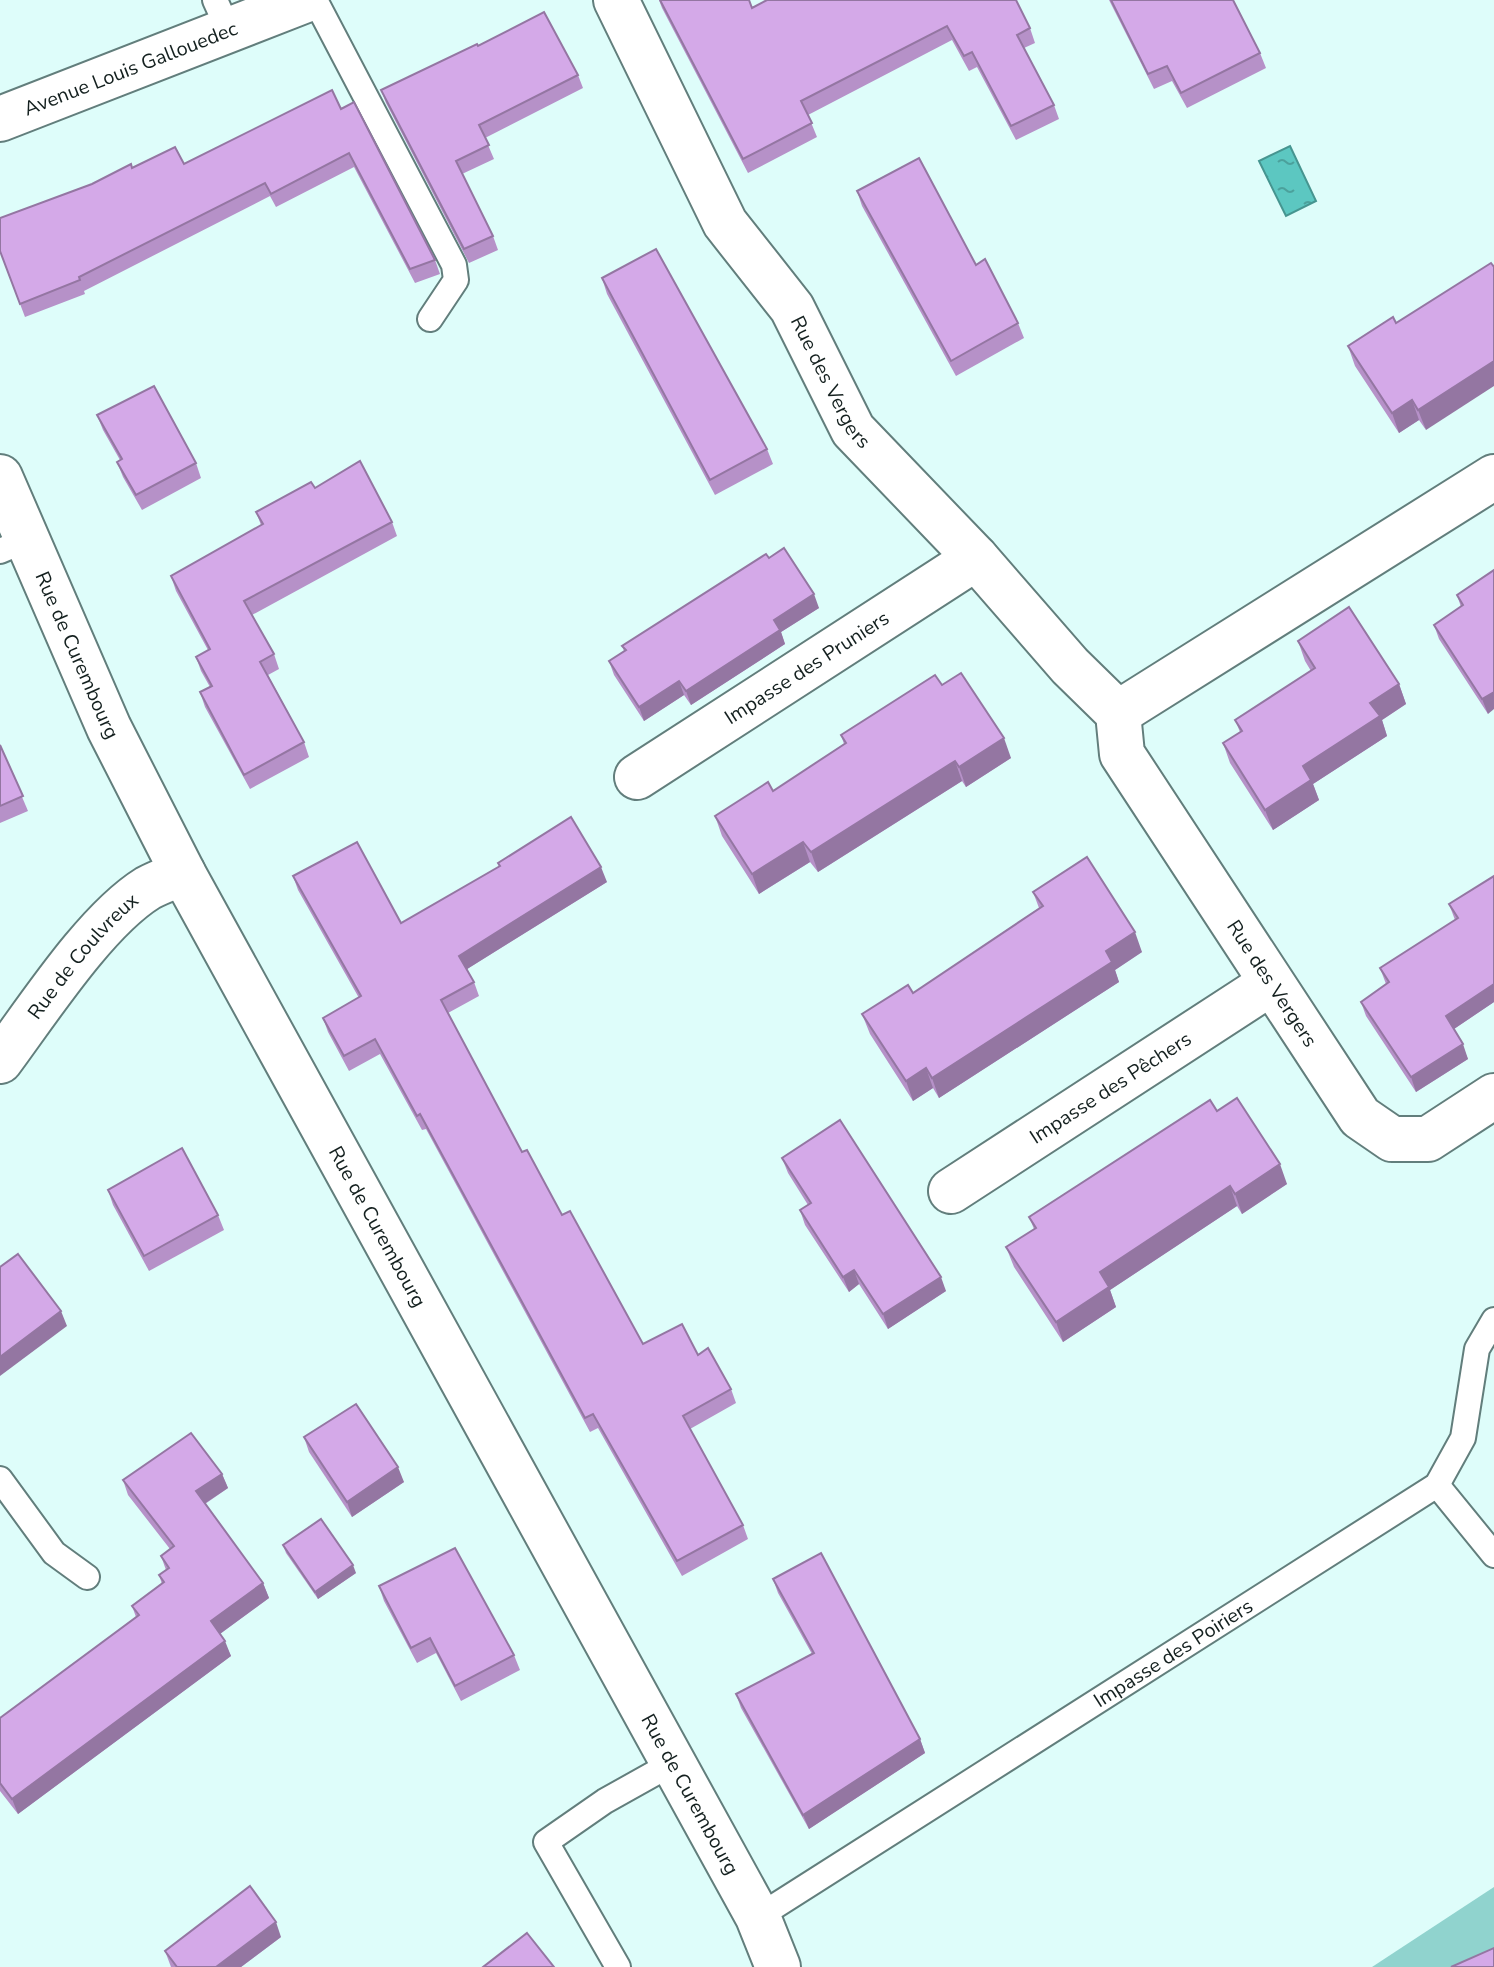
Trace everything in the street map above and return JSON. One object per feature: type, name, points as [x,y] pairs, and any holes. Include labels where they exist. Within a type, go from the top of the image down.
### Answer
[{"type":"street","name":"Avenue Louis Gallouedec","points":[[0,119],[222,16],[306,0]]},
{"type":"street","name":"Rue des Vergers","points":[[616,0],[725,223],[792,308],[853,430],[976,558],[1070,666],[1118,713],[1122,754],[1360,1117],[1392,1139],[1428,1139],[1494,1096]]},
{"type":"street","name":"Rue de Curembourg","points":[[0,477],[13,546],[183,873],[758,1917],[778,1967]]},
{"type":"street","points":[[1118,713],[1494,477]]},
{"type":"street","name":"Impasse des Pruniers","points":[[637,777],[976,558]]},
{"type":"street","name":"Rue de Coulvreux","points":[[0,1061],[68,968],[127,904],[150,887],[183,873]]},
{"type":"street","name":"Impasse des Pêchers","points":[[951,1191],[1271,983]]},
{"type":"lane","points":[[315,0],[454,265],[456,280],[430,319]]},
{"type":"lane","name":"Impasse des Poiriers","points":[[758,1917],[1437,1485],[1463,1438],[1477,1349],[1494,1320]]},
{"type":"lane","points":[[0,1479],[54,1553],[87,1577]]},
{"type":"lane","points":[[1437,1485],[1494,1555]]},
{"type":"lane","points":[[618,1967],[546,1842],[605,1801],[673,1763]]},
{"type":"shaded area","points":[[1494,1887],[1494,1953],[1466,1967],[1372,1967]]},
{"type":"water","points":[[1290,146],[1316,201],[1286,216],[1259,161]]},
{"type":"building","points":[[660,0],[749,0],[752,8],[767,0],[1016,0],[1030,28],[1017,35],[1054,105],[1011,126],[972,52],[964,56],[947,26],[801,101],[812,123],[743,159]]},
{"type":"building","points":[[1111,0],[1233,0],[1260,53],[1181,93],[1167,66],[1148,74]]},
{"type":"building","points":[[544,12],[578,75],[479,125],[489,145],[456,161],[493,236],[464,249],[381,90]]},
{"type":"building","points":[[332,90],[341,109],[354,102],[435,260],[410,269],[349,153],[271,194],[265,183],[79,277],[80,280],[20,304],[0,251],[0,218],[92,184],[131,164],[132,168],[175,147],[184,164]]},
{"type":"building","points":[[919,158],[976,265],[985,259],[1018,323],[951,361],[857,191]]},
{"type":"building","points":[[656,249],[767,449],[710,480],[602,278]]},
{"type":"building","points":[[1491,263],[1494,267],[1494,361],[1418,410],[1412,400],[1392,413],[1348,346],[1393,317],[1396,323]]},
{"type":"building","points":[[154,386],[196,463],[136,495],[117,462],[122,459],[97,415]]},
{"type":"building","points":[[360,461],[392,522],[244,601],[274,654],[260,662],[304,742],[244,775],[200,692],[212,686],[196,657],[210,649],[171,576],[263,524],[256,512],[311,482],[315,488]]},
{"type":"building","points":[[784,548],[814,594],[774,620],[780,630],[686,691],[679,681],[639,707],[609,661],[626,650],[622,646],[766,554],[769,558]]},
{"type":"building","points":[[1494,570],[1494,692],[1482,699],[1434,625],[1463,605],[1457,595]]},
{"type":"building","points":[[1349,607],[1399,684],[1370,703],[1380,716],[1303,766],[1311,780],[1265,810],[1223,743],[1242,731],[1235,720],[1315,668],[1298,641]]},
{"type":"building","points":[[961,673],[1004,738],[959,767],[955,761],[811,852],[803,842],[752,874],[715,816],[768,782],[773,791],[846,743],[841,735],[935,675],[942,685]]},
{"type":"building","points":[[0,745],[23,796],[0,806]]},
{"type":"building","points":[[571,817],[601,867],[459,956],[474,982],[441,1000],[522,1152],[527,1150],[562,1215],[570,1211],[643,1344],[682,1324],[698,1355],[708,1348],[731,1389],[683,1416],[743,1525],[677,1561],[593,1414],[585,1418],[420,1114],[417,1116],[375,1039],[344,1056],[323,1018],[361,996],[293,876],[357,842],[401,923],[500,866],[498,863]]},
{"type":"building","points":[[1087,857],[1135,932],[1106,951],[1112,962],[932,1078],[926,1068],[906,1081],[862,1014],[908,985],[913,993],[1043,906],[1033,892]]},
{"type":"building","points":[[1494,876],[1494,984],[1446,1016],[1463,1044],[1411,1077],[1361,1002],[1389,982],[1380,968],[1458,918],[1449,904]]},
{"type":"building","points":[[1237,1098],[1280,1164],[1235,1194],[1230,1186],[1100,1272],[1109,1287],[1056,1322],[1006,1247],[1036,1228],[1029,1217],[1210,1100],[1217,1111]]},
{"type":"building","points":[[840,1120],[941,1277],[883,1314],[854,1270],[843,1277],[800,1210],[811,1203],[782,1158]]},
{"type":"building","points":[[182,1148],[218,1215],[144,1256],[108,1190]]},
{"type":"building","points":[[18,1254],[61,1311],[0,1357],[0,1267]]},
{"type":"building","points":[[356,1404],[398,1467],[347,1502],[304,1437]]},
{"type":"building","points":[[191,1433],[222,1474],[196,1491],[263,1583],[211,1621],[225,1641],[12,1799],[0,1783],[0,1718],[139,1615],[132,1606],[164,1582],[159,1575],[169,1568],[161,1556],[174,1546],[123,1480]]},
{"type":"building","points":[[321,1519],[353,1565],[315,1592],[283,1545]]},
{"type":"building","points":[[455,1548],[514,1655],[455,1686],[430,1638],[411,1648],[379,1586]]},
{"type":"building","points":[[821,1553],[920,1739],[803,1815],[736,1694],[814,1653],[773,1579]]},
{"type":"building","points":[[250,1886],[276,1922],[216,1967],[177,1967],[165,1951]]},
{"type":"building","points":[[527,1933],[554,1967],[483,1967]]},
{"type":"building","points":[[1494,1948],[1494,1967],[1451,1967]]}]
